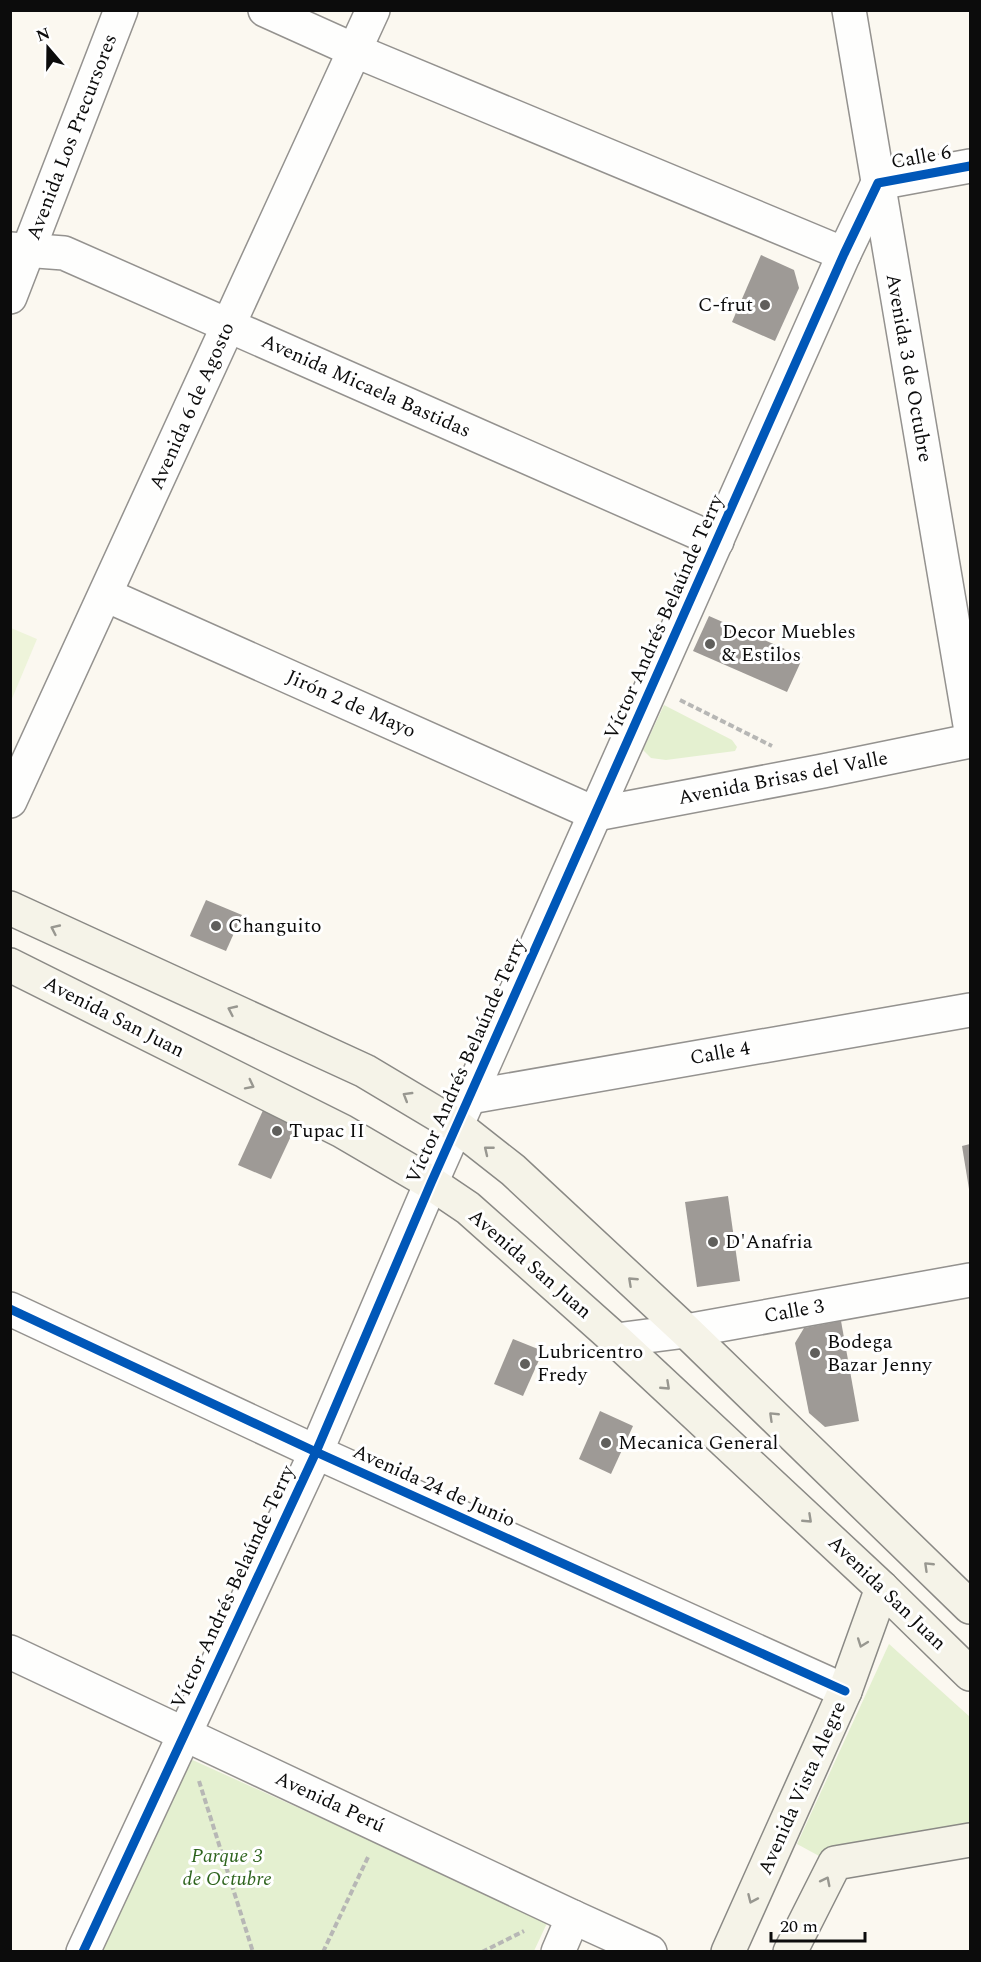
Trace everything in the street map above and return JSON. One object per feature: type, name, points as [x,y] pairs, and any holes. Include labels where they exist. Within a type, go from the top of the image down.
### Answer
[{"type":"main road","points":[[10,908],[365,1071],[463,1111],[513,1170],[686,1331],[970,1607]]},
{"type":"main road","name":"Avenida San Juan","points":[[10,964],[342,1131],[431,1183],[468,1209],[616,1340],[882,1588],[970,1674]]},
{"type":"main road","name":"Avenida Vista Alegre","points":[[728,1952],[845,1691],[882,1588]]},
{"type":"main road","points":[[790,1952],[835,1863],[970,1840]]},
{"type":"street","name":"Avenida Los Precursores","points":[[10,297],[20,250],[121,10]]},
{"type":"street","points":[[265,10],[356,51],[844,254]]},
{"type":"street","name":"Avenida 6 de Agosto","points":[[10,801],[373,10]]},
{"type":"street","name":"Avenida 3 de Octubre","points":[[849,10],[970,725]]},
{"type":"street","name":"Calle 6","points":[[878,183],[970,166]]},
{"type":"street","name":"Víctor Andrés Belaúnde Terry","points":[[82,1952],[316,1452],[431,1183],[844,254],[878,183]]},
{"type":"street","name":"Avenida Micaela Bastidas","points":[[20,250],[64,253],[717,541]]},
{"type":"street","name":"Jirón 2 de Mayo","points":[[106,595],[596,814]]},
{"type":"street","name":"Avenida Brisas del Valle","points":[[596,814],[970,741]]},
{"type":"street","name":"Calle 4","points":[[463,1111],[970,1010]]},
{"type":"street","name":"Calle 3","points":[[616,1340],[686,1331],[970,1280]]},
{"type":"street","name":"Avenida 24 de Junio","points":[[10,1309],[316,1452],[845,1691]]},
{"type":"street","name":"Avenida Perú","points":[[10,1652],[650,1952]]},
{"type":"street","points":[[558,1952],[573,1917]]},
{"type":"path","points":[[652,687],[823,771]]},
{"type":"path","points":[[185,1733],[253,1952]]},
{"type":"path","points":[[323,1952],[372,1849]]},
{"type":"green space","points":[[11,628],[37,639],[11,701]]},
{"type":"green space","points":[[664,705],[732,740],[737,747],[735,751],[666,760],[651,758],[643,750]]},
{"type":"green space","points":[[889,1644],[970,1717],[970,1830],[821,1857],[797,1844]]},
{"type":"green space","name":"Parque 3 de Octubre","points":[[186,1757],[548,1921],[534,1951],[95,1952]]},
{"type":"building","name":"C-frut","points":[[761,255],[794,270],[799,288],[775,341],[732,322]]},
{"type":"building","points":[[709,616],[803,657],[787,692],[693,651]]},
{"type":"building","name":"Changuito","points":[[206,900],[242,915],[226,951],[190,936]]},
{"type":"building","points":[[265,1106],[298,1121],[271,1179],[238,1165]]},
{"type":"building","points":[[970,1144],[970,1189],[969,1189],[962,1146]]},
{"type":"building","name":"D'Anafria","points":[[728,1196],[740,1281],[697,1287],[685,1202]]},
{"type":"building","points":[[841,1321],[859,1421],[825,1427],[809,1413],[795,1343],[804,1328]]},
{"type":"building","points":[[513,1339],[543,1351],[523,1396],[494,1384]]},
{"type":"building","name":"Mecanica General","points":[[600,1411],[633,1426],[611,1474],[579,1459]]},
{"type":"cycle path","points":[[83,1952],[316,1452],[431,1183],[844,254],[878,183],[970,166]]},
{"type":"cycle path","points":[[10,1309],[316,1452],[845,1691]]},
{"type":"place","name":"C-frut","points":[[765,305]]},
{"type":"place","name":"Decor Muebles & Estilos","points":[[710,644]]},
{"type":"place","name":"Changuito","points":[[216,926]]},
{"type":"place","name":"Tupac II","points":[[277,1131]]},
{"type":"place","name":"D'Anafria","points":[[713,1242]]},
{"type":"place","name":"Bodega Bazar Jenny","points":[[815,1353]]},
{"type":"place","name":"Lubricentro Fredy","points":[[525,1364]]},
{"type":"place","name":"Mecanica General","points":[[606,1443]]}]
